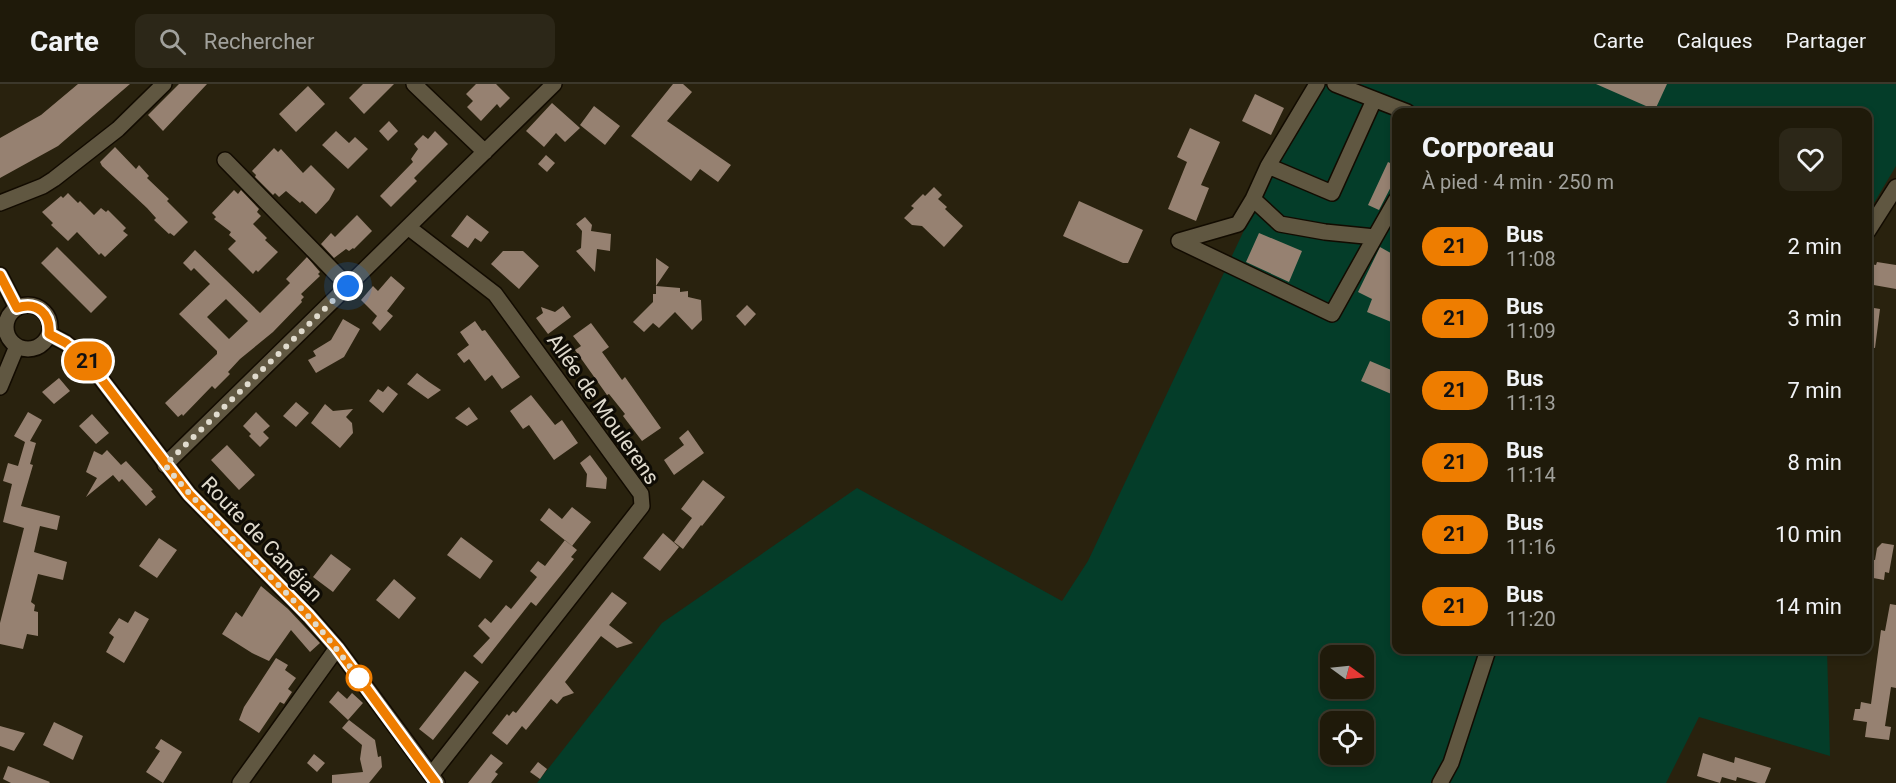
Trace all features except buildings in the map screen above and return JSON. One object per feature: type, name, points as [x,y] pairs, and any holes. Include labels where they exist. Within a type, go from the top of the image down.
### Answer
[{"type":"street","points":[[0,203],[43,186],[54,179],[118,129],[164,84]]},
{"type":"street","points":[[414,84],[485,152]]},
{"type":"street","points":[[165,465],[554,84]]},
{"type":"street","points":[[1317,84],[1268,166],[1253,199],[1238,224],[1179,241],[1332,314],[1392,207]]},
{"type":"street","points":[[1335,84],[1396,108]]},
{"type":"street","points":[[1268,166],[1332,193],[1374,100]]},
{"type":"street","points":[[225,160],[348,286]]},
{"type":"street","points":[[1872,225],[1896,187]]},
{"type":"street","points":[[1253,199],[1280,224],[1325,232],[1375,237]]},
{"type":"street","name":"Allée de Moulerens","points":[[408,227],[495,294],[643,499],[642,506],[434,779]]},
{"type":"street","points":[[0,275],[17,308]]},
{"type":"street","points":[[24,306],[39,308],[48,319],[49,334],[46,340],[36,348],[23,349],[10,339],[6,327],[11,313],[17,308],[24,306]]},
{"type":"street","name":"Route de Canéjan","points":[[49,334],[66,343],[86,359],[189,494],[309,616],[337,648],[434,779]]},
{"type":"street","points":[[0,387],[17,346]]},
{"type":"street","points":[[240,783],[337,648]]},
{"type":"street","points":[[1440,783],[1451,763],[1487,654]]},
{"type":"green space","points":[[1313,84],[1896,84],[1896,166],[1872,206],[1872,108],[1392,108],[1392,654],[1827,654],[1830,756],[1699,717],[1666,783],[537,783],[662,623],[857,488],[1062,601],[1088,561]]},
{"type":"bus line","name":"21","points":[[0,275],[17,308],[31,306],[39,308],[44,313],[50,326],[49,334],[75,349],[86,359],[189,494],[309,616],[337,648],[436,783]]},
{"type":"route","points":[[348,286],[165,465],[189,494],[309,616],[359,678]]}]
